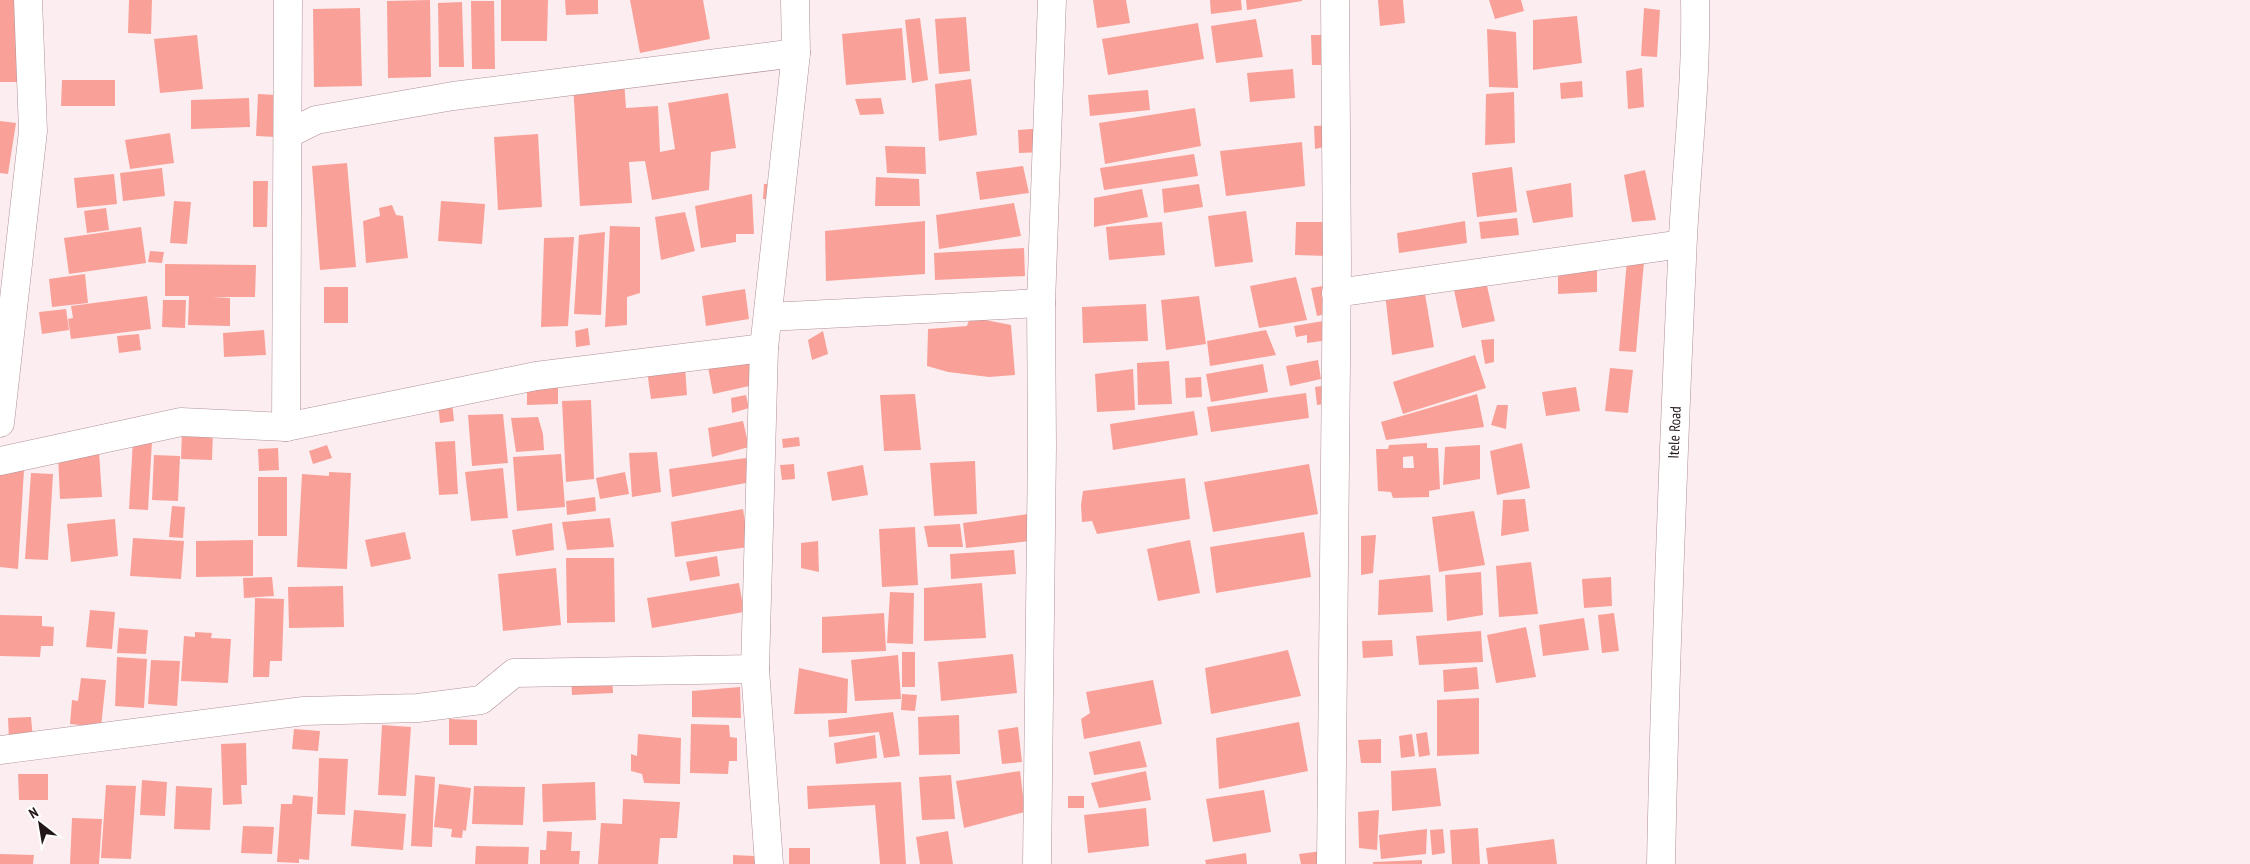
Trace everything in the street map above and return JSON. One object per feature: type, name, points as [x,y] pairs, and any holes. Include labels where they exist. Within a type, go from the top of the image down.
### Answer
[{"type":"street","points":[[0,424],[33,131],[28,0]]},
{"type":"street","points":[[286,428],[288,0]]},
{"type":"street","points":[[769,864],[755,668],[764,348],[796,53],[795,0]]},
{"type":"street","points":[[1036,864],[1042,446],[1042,303],[1052,0]]},
{"type":"street","points":[[1331,864],[1337,252],[1335,0]]},
{"type":"street","name":"Itele Road","points":[[1661,864],[1665,658],[1682,244],[1696,44],[1695,0]]},
{"type":"street","points":[[288,134],[316,120],[453,96],[796,53]]},
{"type":"street","points":[[1336,293],[1682,244]]},
{"type":"street","points":[[768,317],[1042,303]]},
{"type":"street","points":[[0,461],[181,422],[286,428],[536,376],[764,348]]},
{"type":"street","points":[[0,750],[304,711],[418,708],[481,700],[514,673],[755,668]]},
{"type":"building","points":[[0,0],[20,0],[18,82],[0,82]]},
{"type":"building","points":[[129,0],[152,0],[151,34],[128,33]]},
{"type":"building","points":[[430,0],[431,77],[388,78],[387,1]]},
{"type":"building","points":[[501,0],[548,0],[547,41],[501,41]]},
{"type":"building","points":[[565,0],[598,0],[598,14],[566,15]]},
{"type":"building","points":[[630,0],[703,0],[710,39],[640,53]]},
{"type":"building","points":[[1093,0],[1126,0],[1130,23],[1097,28]]},
{"type":"building","points":[[1210,0],[1241,0],[1242,10],[1211,14]]},
{"type":"building","points":[[1246,0],[1302,0],[1302,1],[1247,10]]},
{"type":"building","points":[[1378,0],[1403,0],[1405,23],[1380,26]]},
{"type":"building","points":[[1489,0],[1521,0],[1524,11],[1495,19]]},
{"type":"building","points":[[471,1],[494,1],[495,69],[472,69]]},
{"type":"building","points":[[462,2],[464,67],[439,67],[438,3]]},
{"type":"building","points":[[360,8],[362,86],[314,87],[313,9]]},
{"type":"building","points":[[1644,8],[1660,10],[1657,57],[1641,56]]},
{"type":"building","points":[[1577,16],[1582,63],[1533,70],[1533,20]]},
{"type":"building","points":[[966,17],[970,71],[939,74],[935,19]]},
{"type":"building","points":[[920,18],[928,80],[912,83],[905,20]]},
{"type":"building","points":[[1256,19],[1263,57],[1216,63],[1211,26]]},
{"type":"building","points":[[1198,23],[1204,59],[1108,75],[1102,39]]},
{"type":"building","points":[[902,28],[906,80],[846,85],[842,34]]},
{"type":"building","points":[[1487,29],[1516,32],[1518,88],[1489,87]]},
{"type":"building","points":[[197,35],[203,89],[160,93],[154,39]]},
{"type":"building","points":[[1311,35],[1328,35],[1329,65],[1312,65]]},
{"type":"building","points":[[1642,68],[1644,107],[1628,109],[1626,71]]},
{"type":"building","points":[[1293,69],[1295,98],[1250,102],[1247,73]]},
{"type":"building","points":[[971,79],[977,135],[939,141],[935,84]]},
{"type":"building","points":[[62,80],[115,80],[115,106],[61,106]]},
{"type":"building","points":[[624,80],[626,108],[658,106],[660,152],[675,149],[668,103],[728,93],[736,148],[711,152],[709,190],[652,200],[645,161],[629,162],[632,203],[580,206],[573,83]]},
{"type":"building","points":[[1582,81],[1583,97],[1561,99],[1560,83]]},
{"type":"building","points":[[1148,90],[1150,110],[1090,116],[1088,95]]},
{"type":"building","points":[[1514,92],[1515,143],[1485,145],[1486,94]]},
{"type":"building","points":[[258,94],[277,95],[276,137],[256,136]]},
{"type":"building","points":[[249,98],[250,127],[191,129],[191,100]]},
{"type":"building","points":[[881,98],[884,114],[860,115],[855,99]]},
{"type":"building","points":[[1195,108],[1201,146],[1105,164],[1099,123]]},
{"type":"building","points":[[0,121],[16,123],[8,174],[0,173]]},
{"type":"building","points":[[1335,125],[1333,145],[1315,149],[1314,126]]},
{"type":"building","points":[[1044,128],[1045,152],[1019,153],[1018,130]]},
{"type":"building","points":[[170,133],[174,163],[130,169],[125,140]]},
{"type":"building","points":[[538,134],[542,207],[498,210],[494,137]]},
{"type":"building","points":[[1302,142],[1305,186],[1226,196],[1220,151]]},
{"type":"building","points":[[885,146],[925,147],[926,174],[887,173]]},
{"type":"building","points":[[1194,154],[1198,176],[1104,190],[1100,168]]},
{"type":"building","points":[[347,163],[356,267],[320,270],[312,166]]},
{"type":"building","points":[[1023,166],[1029,193],[980,200],[976,172]]},
{"type":"building","points":[[1512,167],[1517,212],[1477,217],[1472,173]]},
{"type":"building","points":[[162,168],[165,196],[123,201],[120,173]]},
{"type":"building","points":[[1645,170],[1656,220],[1632,222],[1624,175]]},
{"type":"building","points":[[114,174],[117,204],[77,208],[74,178]]},
{"type":"building","points":[[876,177],[919,179],[920,206],[875,206]]},
{"type":"building","points":[[253,181],[268,181],[267,227],[253,227]]},
{"type":"building","points":[[1571,183],[1573,217],[1533,223],[1526,191]]},
{"type":"building","points":[[764,184],[779,184],[778,199],[763,199]]},
{"type":"building","points":[[1199,184],[1203,207],[1164,213],[1162,189]]},
{"type":"building","points":[[1142,189],[1148,217],[1094,227],[1094,198]]},
{"type":"building","points":[[752,194],[754,234],[736,234],[736,242],[701,248],[695,206]]},
{"type":"building","points":[[174,201],[191,202],[187,244],[170,243]]},
{"type":"building","points":[[441,201],[485,204],[482,244],[438,241]]},
{"type":"building","points":[[1014,203],[1021,236],[939,249],[936,215]]},
{"type":"building","points":[[392,205],[396,215],[403,216],[408,258],[366,263],[363,221],[380,216],[379,208]]},
{"type":"building","points":[[106,208],[109,230],[87,233],[84,211]]},
{"type":"building","points":[[1246,211],[1253,262],[1215,267],[1208,216]]},
{"type":"building","points":[[685,212],[695,251],[661,260],[655,217]]},
{"type":"building","points":[[1517,218],[1519,235],[1481,239],[1479,222]]},
{"type":"building","points":[[925,221],[925,274],[826,281],[825,231]]},
{"type":"building","points":[[1465,221],[1467,243],[1399,253],[1397,233]]},
{"type":"building","points":[[1162,222],[1165,255],[1109,260],[1106,227]]},
{"type":"building","points":[[1296,222],[1328,222],[1328,256],[1295,255]]},
{"type":"building","points":[[610,226],[640,227],[640,293],[627,297],[627,325],[605,327]]},
{"type":"building","points":[[141,227],[146,263],[69,274],[64,238]]},
{"type":"building","points":[[605,232],[601,315],[574,314],[579,235]]},
{"type":"building","points":[[574,237],[568,326],[541,327],[544,238]]},
{"type":"building","points":[[1024,248],[1025,276],[935,280],[934,253]]},
{"type":"building","points":[[150,251],[164,252],[162,263],[148,262]]},
{"type":"building","points":[[1597,259],[1597,292],[1558,294],[1558,263]]},
{"type":"building","points":[[1627,260],[1644,262],[1636,352],[1619,351]]},
{"type":"building","points":[[165,264],[256,265],[255,297],[212,297],[230,298],[230,326],[188,325],[189,296],[165,296]]},
{"type":"building","points":[[85,274],[88,303],[52,307],[49,279]]},
{"type":"building","points":[[1296,277],[1307,320],[1259,328],[1250,286]]},
{"type":"building","points":[[1485,277],[1495,321],[1462,328],[1453,285]]},
{"type":"building","points":[[1423,282],[1434,347],[1392,355],[1385,293]]},
{"type":"building","points":[[1323,286],[1329,313],[1317,316],[1311,288]]},
{"type":"building","points":[[324,287],[348,287],[348,323],[324,323]]},
{"type":"building","points":[[745,289],[749,319],[706,326],[702,296]]},
{"type":"building","points":[[147,296],[151,329],[71,339],[68,319],[73,318],[71,306]]},
{"type":"building","points":[[1199,296],[1206,344],[1166,350],[1161,300]]},
{"type":"building","points":[[163,300],[186,300],[185,328],[162,327]]},
{"type":"building","points":[[1146,304],[1148,341],[1083,343],[1082,307]]},
{"type":"building","points":[[66,309],[69,330],[42,334],[39,312]]},
{"type":"building","points":[[970,317],[1011,325],[1015,375],[989,377],[948,372],[927,366],[928,329],[967,326]]},
{"type":"building","points":[[1329,320],[1329,340],[1307,343],[1307,335],[1296,337],[1294,326]]},
{"type":"building","points":[[588,328],[590,345],[576,347],[575,331]]},
{"type":"building","points":[[264,330],[266,355],[224,357],[223,333]]},
{"type":"building","points":[[1266,330],[1276,355],[1210,366],[1207,341]]},
{"type":"building","points":[[823,331],[828,354],[812,360],[808,340]]},
{"type":"building","points":[[139,334],[141,350],[119,353],[117,336]]},
{"type":"building","points":[[1494,339],[1494,362],[1485,364],[1481,340]]},
{"type":"building","points":[[1475,355],[1486,388],[1403,414],[1393,382]]},
{"type":"building","points":[[756,357],[754,385],[713,394],[708,367]]},
{"type":"building","points":[[1318,360],[1321,379],[1290,386],[1286,366]]},
{"type":"building","points":[[1169,361],[1172,404],[1138,405],[1137,363]]},
{"type":"building","points":[[1263,364],[1268,392],[1211,402],[1206,374]]},
{"type":"building","points":[[685,367],[687,395],[651,399],[647,371]]},
{"type":"building","points":[[1610,368],[1633,370],[1628,413],[1605,411]]},
{"type":"building","points":[[1133,369],[1135,410],[1097,412],[1095,374]]},
{"type":"building","points":[[1201,377],[1202,397],[1186,398],[1185,378]]},
{"type":"building","points":[[558,385],[558,404],[527,405],[527,386]]},
{"type":"building","points":[[1329,385],[1331,403],[1317,405],[1315,387]]},
{"type":"building","points":[[1576,387],[1580,411],[1546,416],[1542,392]]},
{"type":"building","points":[[1306,393],[1309,418],[1211,432],[1207,407]]},
{"type":"building","points":[[915,394],[921,450],[884,451],[880,395]]},
{"type":"building","points":[[1477,394],[1484,427],[1386,440],[1381,422]]},
{"type":"building","points":[[746,395],[749,408],[732,413],[731,398]]},
{"type":"building","points":[[591,400],[594,479],[566,482],[562,401]]},
{"type":"building","points":[[452,402],[454,421],[440,423],[438,403]]},
{"type":"building","points":[[1497,405],[1508,405],[1506,429],[1491,425]]},
{"type":"building","points":[[1194,411],[1198,435],[1113,450],[1110,424]]},
{"type":"building","points":[[503,414],[508,463],[472,466],[468,415]]},
{"type":"building","points":[[538,417],[543,434],[544,450],[516,452],[511,418]]},
{"type":"building","points":[[743,421],[749,447],[712,457],[708,428]]},
{"type":"building","points":[[182,431],[213,432],[212,460],[181,459]]},
{"type":"building","points":[[799,437],[800,446],[783,448],[782,439]]},
{"type":"building","points":[[133,440],[152,441],[148,510],[129,509]]},
{"type":"building","points":[[455,441],[458,494],[439,495],[435,442]]},
{"type":"building","points":[[1427,443],[1427,448],[1438,448],[1440,489],[1429,491],[1429,497],[1393,498],[1391,492],[1378,491],[1376,449],[1388,449],[1389,445]],"holes":[[[1413,456],[1414,468],[1403,468],[1403,457]]]},
{"type":"building","points":[[1522,443],[1530,488],[1497,495],[1490,451]]},
{"type":"building","points":[[327,445],[332,458],[313,464],[309,451]]},
{"type":"building","points":[[1480,445],[1480,479],[1443,485],[1445,447]]},
{"type":"building","points":[[278,448],[279,470],[259,471],[258,449]]},
{"type":"building","points":[[99,451],[102,497],[60,499],[58,454]]},
{"type":"building","points":[[657,452],[661,492],[632,497],[629,453]]},
{"type":"building","points":[[561,454],[565,507],[517,511],[513,457]]},
{"type":"building","points":[[154,455],[180,456],[178,501],[152,500]]},
{"type":"building","points":[[746,458],[751,482],[672,497],[669,469]]},
{"type":"building","points":[[975,461],[977,514],[934,516],[930,463]]},
{"type":"building","points":[[794,464],[795,479],[782,480],[780,465]]},
{"type":"building","points":[[1309,464],[1318,514],[1213,532],[1204,482]]},
{"type":"building","points":[[863,465],[868,495],[832,501],[827,472]]},
{"type":"building","points":[[503,468],[508,518],[471,521],[465,472]]},
{"type":"building","points":[[0,469],[24,470],[18,569],[0,567]]},
{"type":"building","points":[[329,472],[351,473],[347,569],[297,567],[302,474],[329,476]]},
{"type":"building","points":[[625,472],[629,494],[600,499],[596,478]]},
{"type":"building","points":[[31,473],[53,474],[48,560],[25,559]]},
{"type":"building","points":[[258,477],[287,477],[287,536],[258,536]]},
{"type":"building","points":[[1185,478],[1190,519],[1097,534],[1092,521],[1082,522],[1081,505],[1083,491]]},
{"type":"building","points":[[595,497],[596,511],[567,515],[566,501]]},
{"type":"building","points":[[1525,499],[1529,531],[1501,536],[1503,500]]},
{"type":"building","points":[[172,506],[185,507],[183,538],[169,537]]},
{"type":"building","points":[[743,509],[749,547],[675,557],[671,522]]},
{"type":"building","points":[[1474,511],[1485,565],[1439,572],[1432,517]]},
{"type":"building","points":[[1028,514],[1031,541],[966,548],[963,523]]},
{"type":"building","points":[[610,518],[614,547],[567,550],[562,522]]},
{"type":"building","points":[[115,519],[118,556],[71,562],[67,524]]},
{"type":"building","points":[[552,523],[554,550],[516,556],[512,530]]},
{"type":"building","points":[[960,524],[963,547],[928,547],[924,526]]},
{"type":"building","points":[[915,527],[918,585],[882,587],[879,529]]},
{"type":"building","points":[[405,532],[411,559],[371,567],[365,540]]},
{"type":"building","points":[[1304,532],[1311,577],[1216,593],[1210,547]]},
{"type":"building","points":[[1376,535],[1373,573],[1361,575],[1361,536]]},
{"type":"building","points":[[133,538],[184,541],[181,579],[130,576]]},
{"type":"building","points":[[253,540],[253,576],[196,577],[196,541]]},
{"type":"building","points":[[1190,540],[1200,593],[1158,601],[1147,549]]},
{"type":"building","points":[[818,541],[819,572],[801,568],[801,543]]},
{"type":"building","points":[[1014,550],[1016,574],[951,579],[950,554]]},
{"type":"building","points":[[717,556],[720,576],[690,581],[686,562]]},
{"type":"building","points":[[566,558],[614,558],[615,622],[567,623]]},
{"type":"building","points":[[1531,562],[1538,614],[1499,617],[1496,566]]},
{"type":"building","points":[[556,568],[561,625],[503,631],[498,574]]},
{"type":"building","points":[[1481,572],[1483,615],[1447,621],[1445,575]]},
{"type":"building","points":[[1430,575],[1433,612],[1378,615],[1379,580]]},
{"type":"building","points":[[272,577],[274,596],[244,598],[243,578]]},
{"type":"building","points":[[1611,577],[1612,606],[1584,608],[1582,579]]},
{"type":"building","points":[[739,583],[744,612],[652,628],[647,598]]},
{"type":"building","points":[[982,583],[986,638],[924,641],[924,588]]},
{"type":"building","points":[[343,586],[344,627],[289,628],[288,587]]},
{"type":"building","points":[[890,592],[914,593],[913,644],[887,643]]},
{"type":"building","points":[[255,598],[284,599],[282,661],[270,661],[269,677],[253,677]]},
{"type":"building","points":[[90,610],[115,612],[112,649],[86,647]]},
{"type":"building","points":[[884,613],[886,651],[822,653],[822,617]]},
{"type":"building","points":[[1614,613],[1619,651],[1602,653],[1598,615]]},
{"type":"building","points":[[0,615],[42,616],[42,626],[54,627],[53,646],[41,646],[40,657],[0,656]]},
{"type":"building","points":[[1584,618],[1589,650],[1543,656],[1539,625]]},
{"type":"building","points":[[1526,627],[1536,677],[1496,683],[1487,635]]},
{"type":"building","points":[[119,628],[148,630],[146,654],[117,653]]},
{"type":"building","points":[[1481,631],[1483,662],[1419,665],[1416,636]]},
{"type":"building","points":[[195,632],[212,633],[211,638],[231,639],[228,683],[181,681],[184,636],[195,637]]},
{"type":"building","points":[[1392,640],[1393,656],[1363,658],[1362,641]]},
{"type":"building","points":[[1288,650],[1301,696],[1211,714],[1205,668]]},
{"type":"building","points":[[902,652],[915,652],[915,687],[902,687]]},
{"type":"building","points":[[1013,654],[1017,693],[941,701],[938,662]]},
{"type":"building","points":[[898,655],[901,699],[855,701],[851,660]]},
{"type":"building","points":[[117,657],[147,659],[144,708],[115,706]]},
{"type":"building","points":[[151,660],[180,661],[177,706],[148,704]]},
{"type":"building","points":[[1477,667],[1479,689],[1444,692],[1443,670]]},
{"type":"building","points":[[799,668],[848,679],[847,713],[794,714]]},
{"type":"building","points":[[612,672],[613,693],[572,695],[571,675]]},
{"type":"building","points":[[81,678],[106,680],[101,727],[70,724],[72,700],[78,701]]},
{"type":"building","points":[[1153,680],[1162,724],[1084,739],[1081,719],[1090,713],[1086,692]]},
{"type":"building","points":[[740,687],[741,718],[692,717],[692,691]]},
{"type":"building","points":[[902,694],[917,695],[915,711],[901,710]]},
{"type":"building","points":[[1479,698],[1479,754],[1437,756],[1437,700]]},
{"type":"building","points":[[893,712],[900,756],[884,758],[879,732],[829,737],[828,720]]},
{"type":"building","points":[[959,715],[960,754],[919,755],[918,717]]},
{"type":"building","points":[[31,717],[33,739],[9,741],[8,718]]},
{"type":"building","points":[[449,719],[477,720],[477,745],[449,745]]},
{"type":"building","points":[[1299,722],[1308,771],[1219,789],[1216,738]]},
{"type":"building","points":[[691,724],[729,725],[730,737],[737,738],[737,761],[729,761],[728,774],[690,773]]},
{"type":"building","points":[[382,725],[411,727],[406,796],[378,795]]},
{"type":"building","points":[[1018,727],[1022,762],[1002,764],[998,730]]},
{"type":"building","points":[[294,729],[320,731],[318,751],[292,749]]},
{"type":"building","points":[[1427,732],[1430,755],[1419,757],[1416,734]]},
{"type":"building","points":[[638,734],[681,738],[680,784],[644,783],[642,774],[631,771],[631,754],[637,756]]},
{"type":"building","points":[[1412,734],[1415,756],[1401,758],[1399,736]]},
{"type":"building","points":[[875,735],[877,758],[836,764],[834,743]]},
{"type":"building","points":[[1381,739],[1381,763],[1361,763],[1358,740]]},
{"type":"building","points":[[1140,741],[1147,767],[1094,775],[1089,752]]},
{"type":"building","points":[[246,743],[247,785],[241,785],[242,804],[223,805],[221,744]]},
{"type":"building","points":[[319,758],[348,759],[345,815],[317,814]]},
{"type":"building","points":[[1436,768],[1441,806],[1392,811],[1391,771]]},
{"type":"building","points":[[1020,771],[1025,812],[964,828],[956,781]]},
{"type":"building","points":[[1146,771],[1151,800],[1099,808],[1091,783]]},
{"type":"building","points":[[18,774],[48,774],[48,800],[19,800]]},
{"type":"building","points":[[415,775],[435,777],[432,847],[411,846]]},
{"type":"building","points":[[951,775],[955,819],[922,820],[919,777]]},
{"type":"building","points":[[142,780],[167,782],[165,816],[140,815]]},
{"type":"building","points":[[595,782],[596,820],[543,822],[542,784]]},
{"type":"building","points":[[901,782],[906,864],[880,864],[875,805],[808,809],[807,786]]},
{"type":"building","points":[[439,784],[471,788],[466,831],[463,830],[462,838],[451,837],[452,829],[434,827]]},
{"type":"building","points":[[106,785],[136,786],[131,859],[101,858]]},
{"type":"building","points":[[176,786],[212,788],[210,830],[174,829]]},
{"type":"building","points":[[474,786],[525,787],[523,825],[472,824]]},
{"type":"building","points":[[1264,790],[1271,832],[1213,842],[1206,799]]},
{"type":"building","points":[[293,795],[313,797],[309,860],[299,859],[299,863],[277,862],[281,804],[292,804]]},
{"type":"building","points":[[1068,796],[1084,796],[1084,808],[1068,808]]},
{"type":"building","points":[[623,799],[680,802],[677,838],[660,838],[658,864],[598,864],[601,823],[622,824]]},
{"type":"building","points":[[1146,808],[1149,846],[1088,853],[1084,815]]},
{"type":"building","points":[[354,810],[406,814],[403,850],[351,846]]},
{"type":"building","points":[[1379,810],[1377,850],[1359,848],[1358,812]]},
{"type":"building","points":[[72,818],[102,819],[99,864],[70,864]]},
{"type":"building","points":[[243,826],[274,827],[272,854],[241,853]]},
{"type":"building","points":[[1478,828],[1480,864],[1452,864],[1450,830]]},
{"type":"building","points":[[1427,829],[1426,854],[1381,859],[1379,835]]},
{"type":"building","points":[[1443,829],[1445,853],[1432,855],[1430,830]]},
{"type":"building","points":[[547,831],[572,832],[571,851],[580,851],[579,864],[540,864],[540,850],[546,850]]},
{"type":"building","points":[[948,831],[953,864],[920,864],[916,837]]},
{"type":"building","points":[[1554,839],[1557,864],[1488,864],[1486,848]]},
{"type":"building","points":[[476,846],[529,847],[528,864],[475,864]]},
{"type":"building","points":[[789,848],[810,848],[810,864],[789,864]]},
{"type":"building","points":[[1322,851],[1323,864],[1301,864],[1299,854]]},
{"type":"building","points":[[1246,853],[1247,864],[1206,864],[1205,860]]},
{"type":"building","points":[[0,854],[34,855],[33,864],[0,864]]},
{"type":"building","points":[[733,855],[755,856],[755,864],[733,864]]},
{"type":"building","points":[[1422,860],[1422,864],[1373,864],[1373,862]]}]
